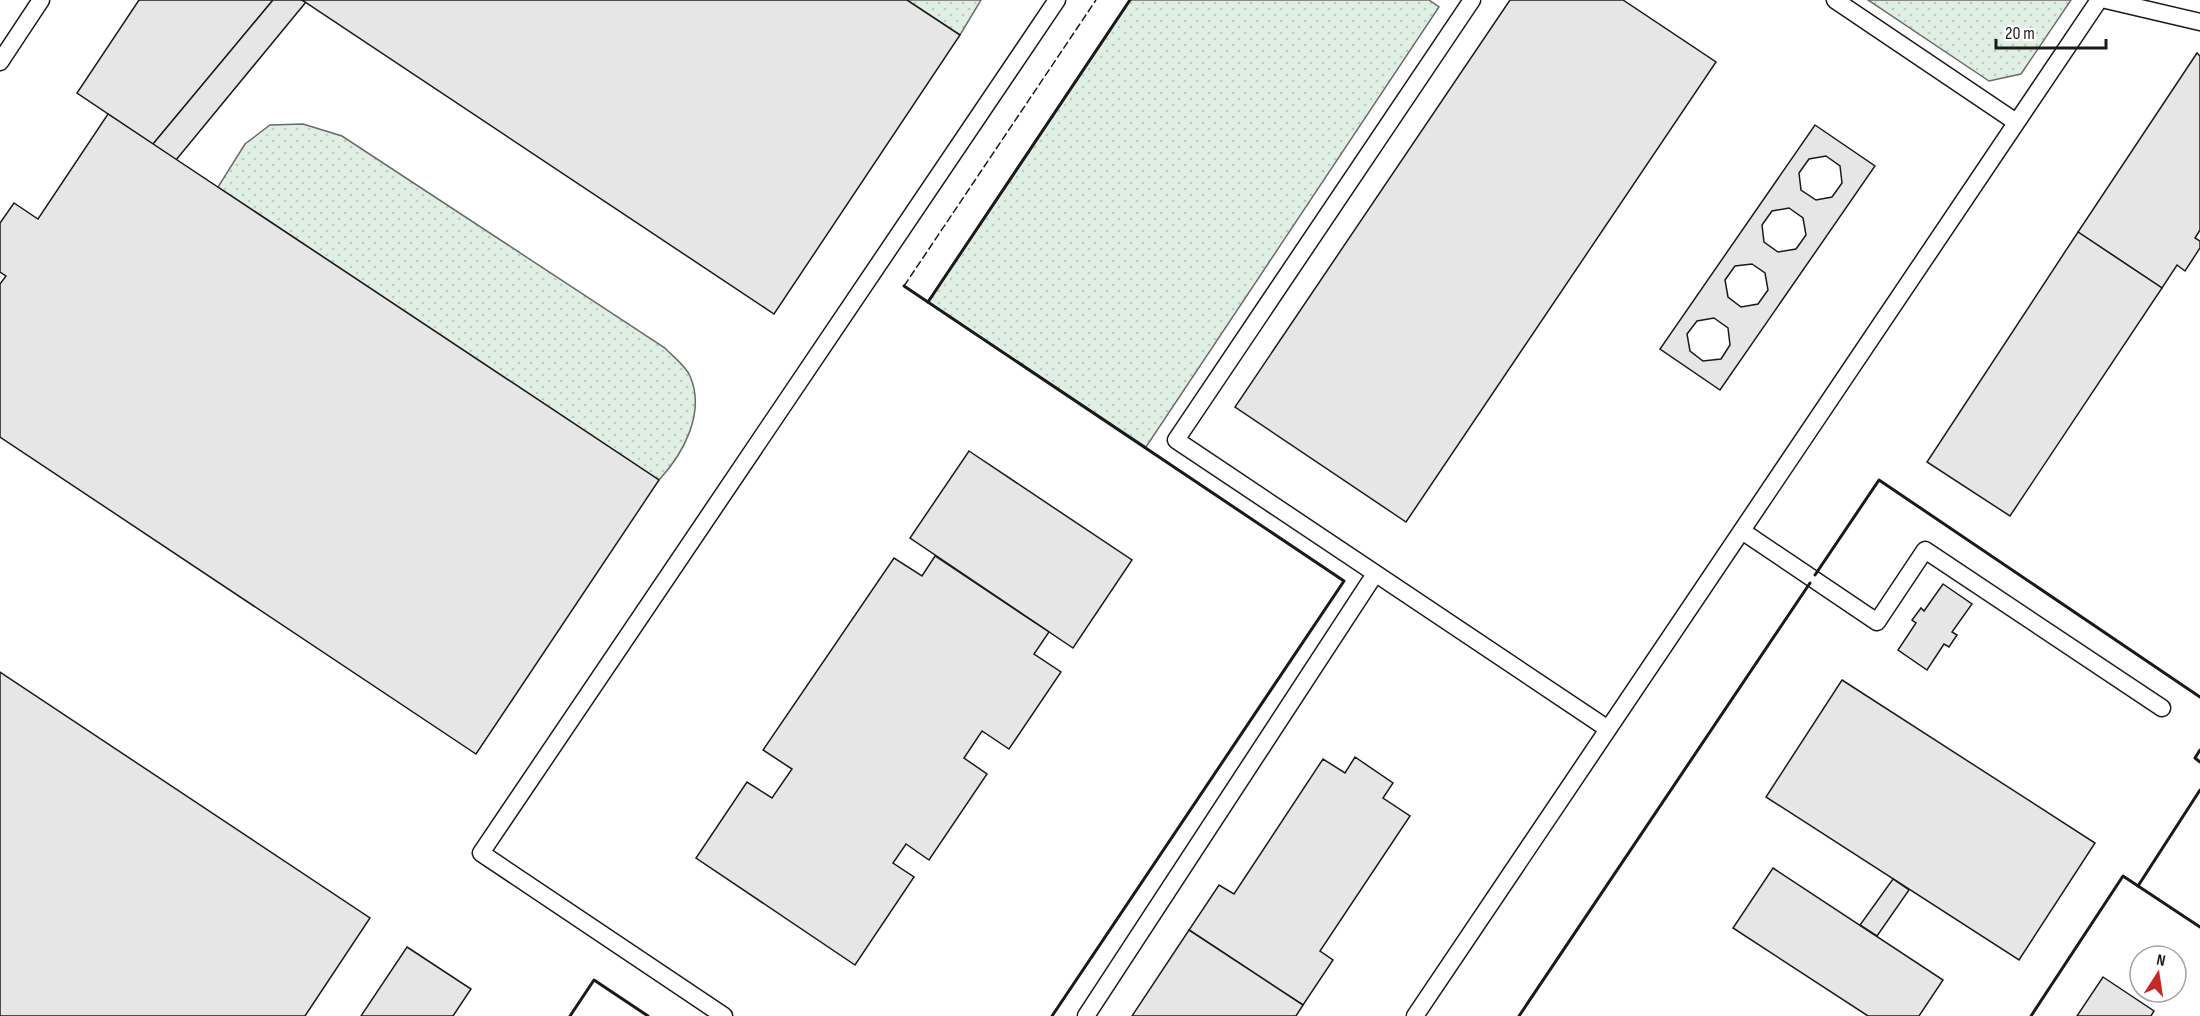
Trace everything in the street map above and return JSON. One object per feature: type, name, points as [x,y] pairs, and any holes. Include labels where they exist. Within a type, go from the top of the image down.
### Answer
[{"type":"lane","points":[[0,62],[41,0]]},
{"type":"lane","points":[[724,1016],[481,853],[1057,0]]},
{"type":"lane","points":[[1472,0],[1176,440],[1608,729]]},
{"type":"lane","points":[[1835,0],[2016,122]]},
{"type":"lane","points":[[1415,1016],[2099,0]]},
{"type":"lane","points":[[2106,0],[2200,22]]},
{"type":"lane","points":[[1742,531],[1877,622],[1925,550],[2162,708]]},
{"type":"lane","points":[[1086,1016],[1376,574]]},
{"type":"green space","points":[[907,0],[981,0],[960,35]]},
{"type":"green space","points":[[1130,0],[1429,0],[1439,7],[1146,447],[928,302]]},
{"type":"green space","points":[[1868,0],[2071,0],[2021,74],[1989,81]]},
{"type":"green space","points":[[303,124],[342,136],[665,348],[679,361],[688,372],[694,390],[694,418],[684,445],[659,480],[218,187],[245,144],[270,125]]},
{"type":"building","points":[[139,0],[273,0],[153,144],[77,93]]},
{"type":"building","points":[[273,0],[306,2],[176,160],[153,144]]},
{"type":"building","points":[[302,0],[907,0],[960,35],[774,314]]},
{"type":"building","points":[[1510,0],[1623,0],[1716,62],[1406,522],[1235,407]]},
{"type":"building","points":[[2197,53],[2200,56],[2200,230],[2195,238],[2200,241],[2200,248],[2185,271],[2177,265],[2162,288],[2078,232]]},
{"type":"building","points":[[108,114],[659,480],[476,754],[0,437],[0,284],[6,276],[0,272],[0,223],[14,203],[38,219]]},
{"type":"building","points":[[1815,125],[1875,166],[1720,390],[1660,349]],"holes":[[[1826,156],[1840,166],[1842,183],[1832,197],[1816,200],[1801,190],[1799,173],[1809,159]],[[1789,208],[1803,218],[1806,235],[1796,249],[1778,252],[1764,242],[1762,225],[1772,211]],[[1752,264],[1765,273],[1768,290],[1758,304],[1741,307],[1728,297],[1725,280],[1735,266]],[[1714,318],[1728,328],[1730,345],[1721,359],[1703,361],[1690,351],[1687,334],[1697,321]]]},
{"type":"building","points":[[2078,232],[2162,288],[2010,516],[1927,462]]},
{"type":"building","points":[[969,451],[1132,560],[1073,648],[910,538]]},
{"type":"building","points":[[935,556],[1049,632],[1034,654],[1061,672],[1009,749],[982,731],[964,758],[987,774],[929,860],[906,844],[893,863],[914,877],[855,965],[696,858],[747,782],[772,798],[792,769],[763,750],[894,558],[922,576]]},
{"type":"building","points":[[1943,584],[1972,604],[1952,632],[1957,635],[1949,647],[1944,644],[1927,670],[1898,650],[1916,623],[1912,620],[1921,608],[1924,611]]},
{"type":"building","points":[[0,672],[370,918],[305,1016],[0,1016]]},
{"type":"building","points":[[1842,680],[2095,843],[2019,960],[1766,797]]},
{"type":"building","points":[[1355,757],[1393,783],[1383,798],[1410,816],[1320,951],[1333,960],[1303,1005],[1189,930],[1219,885],[1234,894],[1323,759],[1345,773]]},
{"type":"building","points":[[1773,868],[1943,980],[1919,1016],[1868,1016],[1733,928]]},
{"type":"building","points":[[1893,879],[1909,890],[1877,936],[1860,925]]},
{"type":"building","points":[[1189,930],[1303,1005],[1296,1016],[1132,1016]]},
{"type":"building","points":[[407,947],[471,989],[453,1016],[361,1016]]},
{"type":"building","points":[[2103,977],[2128,994],[2128,1004],[2144,1004],[2154,1011],[2151,1016],[2077,1016]]},
{"type":"fence","points":[[904,286],[1096,0]]},
{"type":"wall","points":[[928,302],[1130,0]]},
{"type":"wall","points":[[904,286],[1344,581],[1052,1016]]},
{"type":"wall","points":[[1815,575],[1879,480],[2200,697]]},
{"type":"wall","points":[[1519,1016],[1810,583]]},
{"type":"wall","points":[[2200,750],[2195,758],[2200,762]]},
{"type":"wall","points":[[2138,886],[2200,790]]},
{"type":"wall","points":[[2031,1016],[2123,876],[2200,927]]},
{"type":"wall","points":[[570,1016],[594,980],[648,1016]]}]
